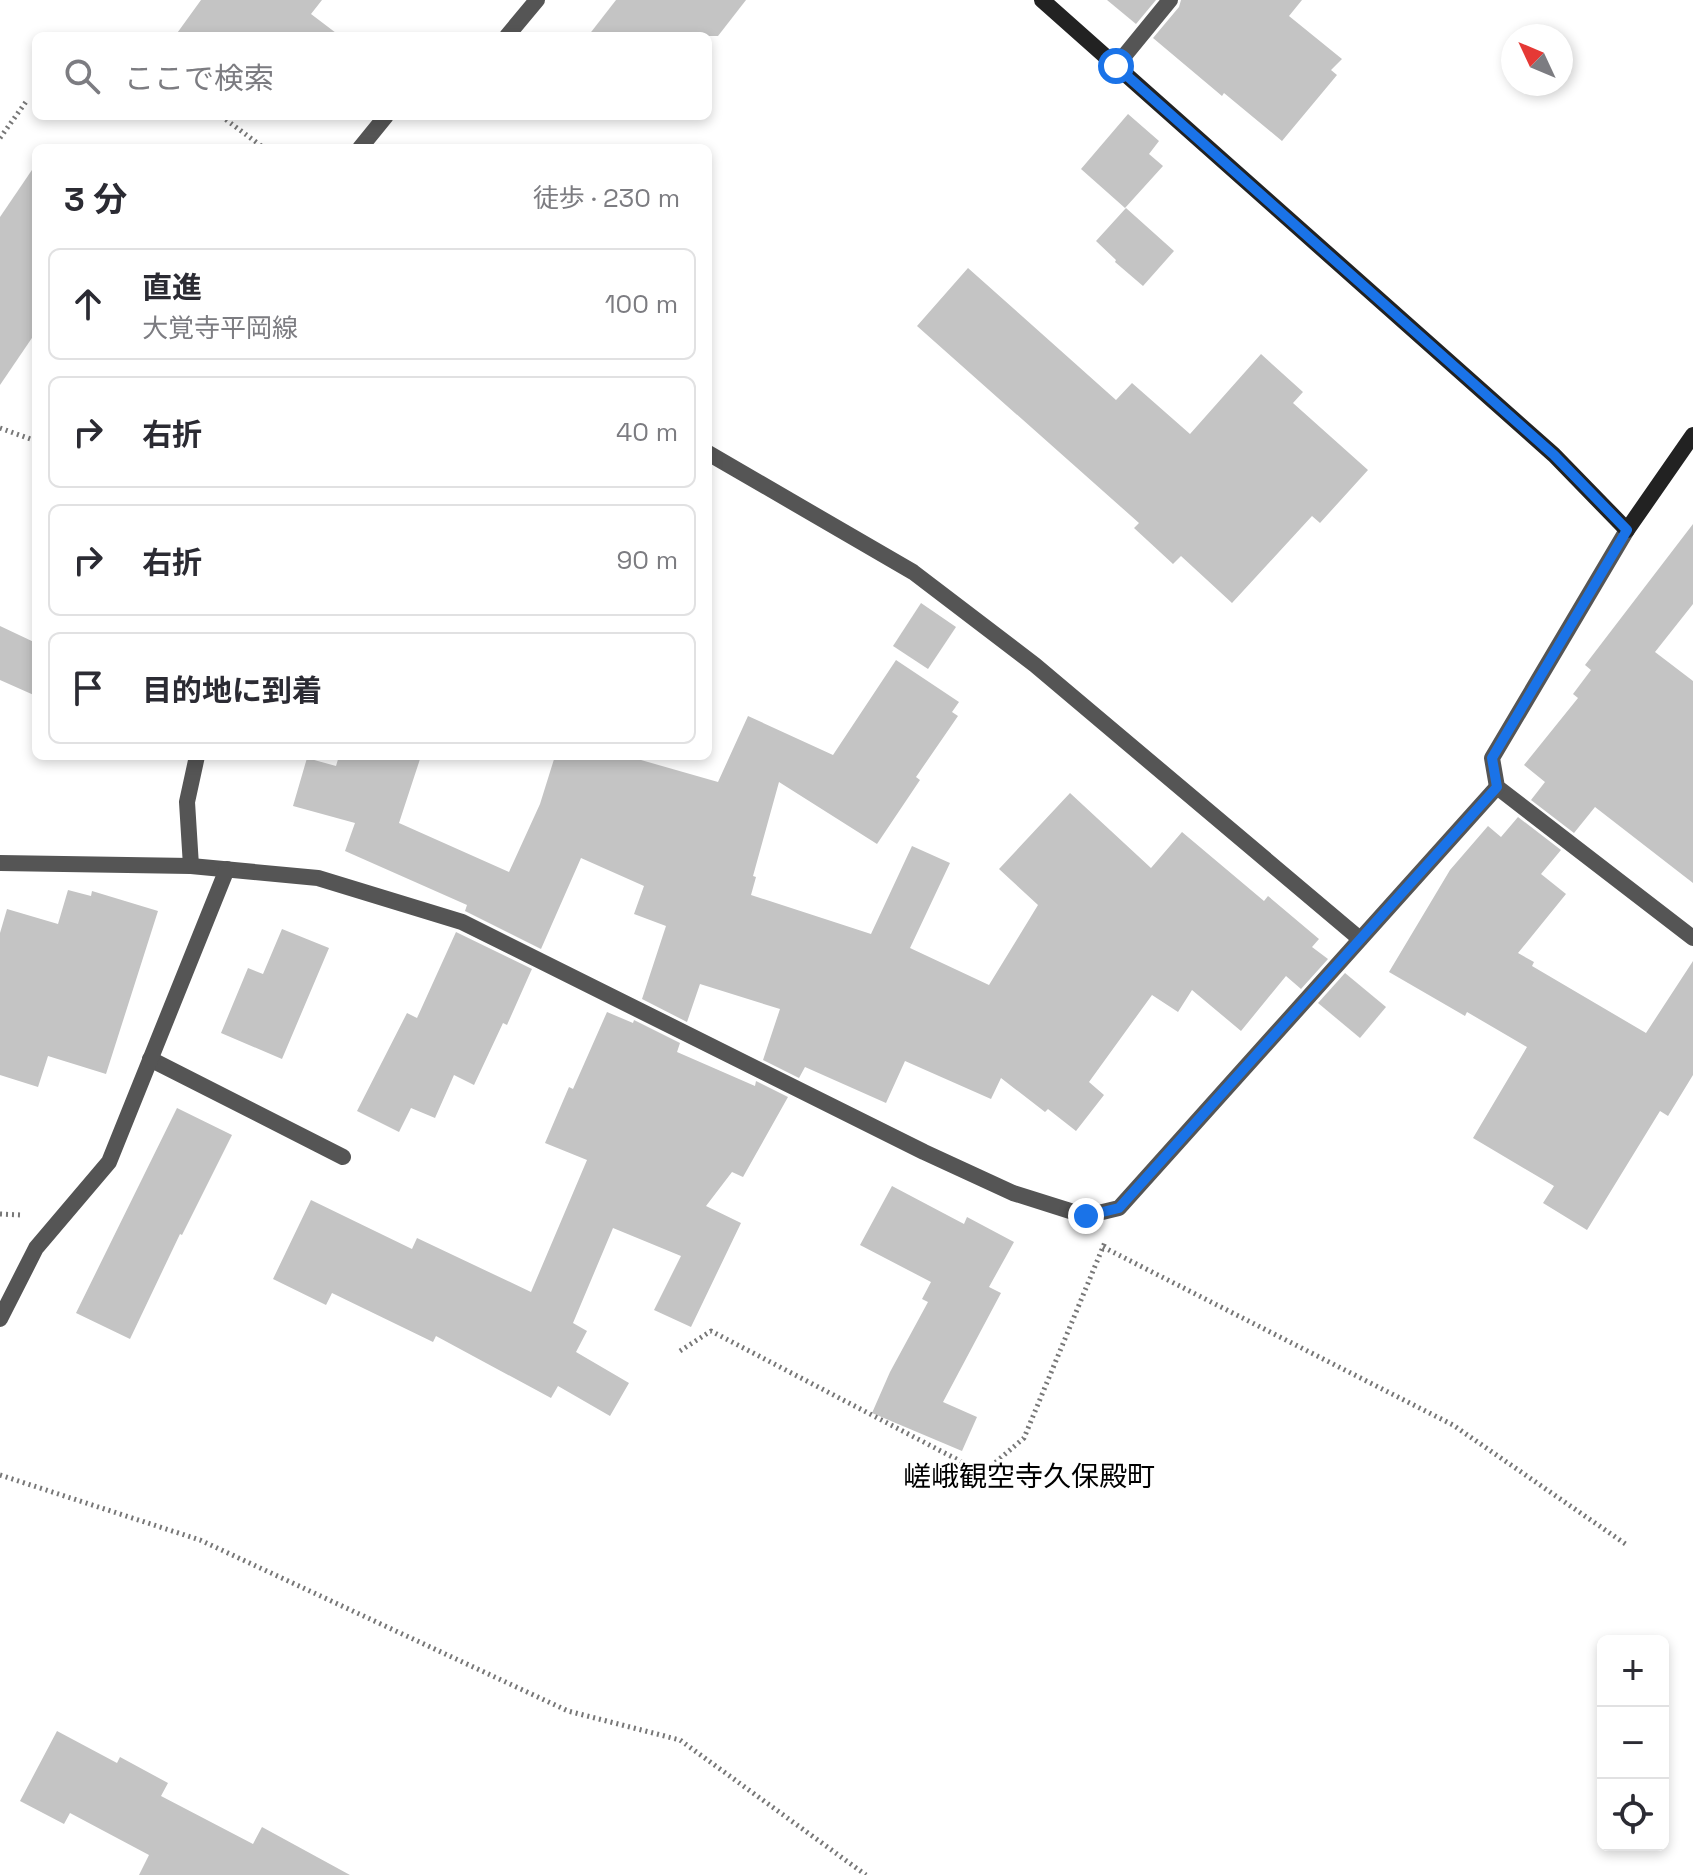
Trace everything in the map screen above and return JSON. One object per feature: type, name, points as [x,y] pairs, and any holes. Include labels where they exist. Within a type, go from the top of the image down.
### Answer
[{"type":"main road","points":[[1042,0],[1554,455],[1627,530],[1693,435]]},
{"type":"street","points":[[510,32],[537,0]]},
{"type":"street","points":[[1116,66],[1170,0]]},
{"type":"street","points":[[363,144],[383,120]]},
{"type":"street","points":[[712,455],[913,572],[1035,665],[1360,939]]},
{"type":"street","points":[[1627,530],[1492,758],[1497,787],[1693,938]]},
{"type":"street","points":[[191,866],[187,802],[196,760]]},
{"type":"street","points":[[0,863],[191,866],[318,878],[462,922],[910,1145],[1013,1193],[1086,1216],[1119,1208],[1497,787]]},
{"type":"street","points":[[0,1319],[36,1248],[109,1162],[227,869]]},
{"type":"street","points":[[150,1059],[343,1157]]},
{"type":"path","points":[[0,138],[28,99]]},
{"type":"path","points":[[226,120],[259,144]]},
{"type":"path","points":[[0,428],[32,440]]},
{"type":"path","points":[[680,1351],[711,1331],[983,1473],[1024,1438],[1119,1208]]},
{"type":"path","points":[[1103,1247],[1453,1425],[1627,1545]]},
{"type":"path","points":[[0,1475],[200,1540],[568,1711],[680,1740],[866,1875]]},
{"type":"building","points":[[201,0],[322,0],[311,14],[335,32],[178,32]]},
{"type":"building","points":[[616,0],[746,0],[718,36],[712,36],[712,32],[591,32]]},
{"type":"building","points":[[1107,0],[1156,0],[1136,24]]},
{"type":"building","points":[[1181,0],[1302,0],[1289,16],[1342,59],[1331,70],[1337,75],[1282,141],[1153,38],[1179,7]]},
{"type":"building","points":[[1128,114],[1159,141],[1149,154],[1163,166],[1125,208],[1081,169]]},
{"type":"building","points":[[32,170],[32,338],[0,385],[0,217]]},
{"type":"building","points":[[1126,208],[1174,251],[1143,286],[1096,241]]},
{"type":"building","points":[[968,268],[1116,400],[1132,383],[1190,434],[1261,354],[1303,392],[1293,403],[1368,470],[1320,523],[1312,516],[1232,603],[1181,556],[1173,564],[1134,528],[1139,523],[917,326]]},
{"type":"building","points":[[1693,524],[1693,604],[1655,652],[1693,681],[1693,883],[1595,807],[1574,833],[1531,800],[1545,782],[1524,765],[1578,698],[1573,694],[1591,670],[1585,665]]},
{"type":"building","points":[[921,603],[956,627],[928,669],[893,646]]},
{"type":"building","points":[[0,626],[32,641],[32,694],[0,680]]},
{"type":"building","points":[[896,660],[959,702],[952,712],[958,716],[916,777],[920,780],[877,844],[779,782],[753,876],[756,877],[751,895],[871,934],[912,846],[950,863],[910,948],[989,985],[1038,905],[999,869],[1070,793],[1151,868],[1182,832],[1264,901],[1268,896],[1319,939],[1312,947],[1328,959],[1301,989],[1286,976],[1241,1031],[1192,990],[1178,1012],[1152,995],[1089,1082],[1104,1095],[1076,1131],[1001,1078],[991,1099],[905,1061],[886,1103],[805,1067],[799,1078],[763,1060],[780,1009],[700,984],[687,1022],[642,999],[666,926],[634,914],[644,886],[581,858],[541,949],[465,911],[467,905],[345,851],[355,823],[293,806],[306,760],[336,766],[338,760],[420,760],[399,823],[509,872],[540,804],[554,760],[641,760],[718,782],[748,716],[833,755]]},
{"type":"building","points":[[1518,817],[1561,850],[1541,874],[1566,894],[1518,953],[1534,962],[1532,966],[1646,1033],[1693,961],[1693,1075],[1668,1116],[1660,1111],[1587,1230],[1543,1203],[1554,1186],[1473,1138],[1527,1047],[1389,972],[1450,870],[1488,826],[1501,837]]},
{"type":"building","points":[[68,890],[91,896],[92,891],[158,911],[106,1074],[48,1056],[38,1087],[0,1075],[0,933],[7,909],[58,924]]},
{"type":"building","points":[[282,929],[329,948],[282,1059],[221,1033],[248,968],[263,974]]},
{"type":"building","points":[[456,932],[532,969],[507,1025],[503,1023],[474,1085],[454,1075],[435,1118],[411,1108],[399,1132],[357,1111],[407,1013],[417,1018]]},
{"type":"building","points":[[1345,973],[1386,1007],[1360,1038],[1318,1003]]},
{"type":"building","points":[[607,1012],[633,1023],[634,1020],[680,1043],[677,1052],[755,1086],[756,1081],[788,1097],[743,1177],[732,1172],[706,1206],[741,1223],[691,1327],[654,1310],[681,1256],[613,1228],[573,1323],[587,1331],[576,1352],[629,1383],[610,1416],[558,1386],[551,1398],[436,1336],[433,1342],[332,1293],[326,1305],[273,1279],[311,1200],[412,1249],[417,1238],[531,1292],[587,1160],[545,1143]]},
{"type":"building","points":[[177,1108],[232,1135],[130,1339],[76,1313]]},
{"type":"building","points":[[892,1186],[964,1224],[967,1217],[1014,1242],[989,1287],[1001,1293],[943,1402],[977,1417],[962,1451],[872,1413],[928,1302],[922,1299],[931,1282],[860,1245]]},
{"type":"building","points":[[57,1731],[117,1763],[120,1757],[168,1783],[161,1796],[253,1844],[262,1827],[350,1875],[139,1875],[149,1855],[70,1813],[64,1824],[20,1801]]},
{"type":"district","name":"嵯峨観空寺久保殿町","points":[[1029,1476]]},
{"type":"route","points":[[1086,1216],[1119,1208],[1497,787],[1492,758],[1627,530],[1554,455],[1116,66]]}]
